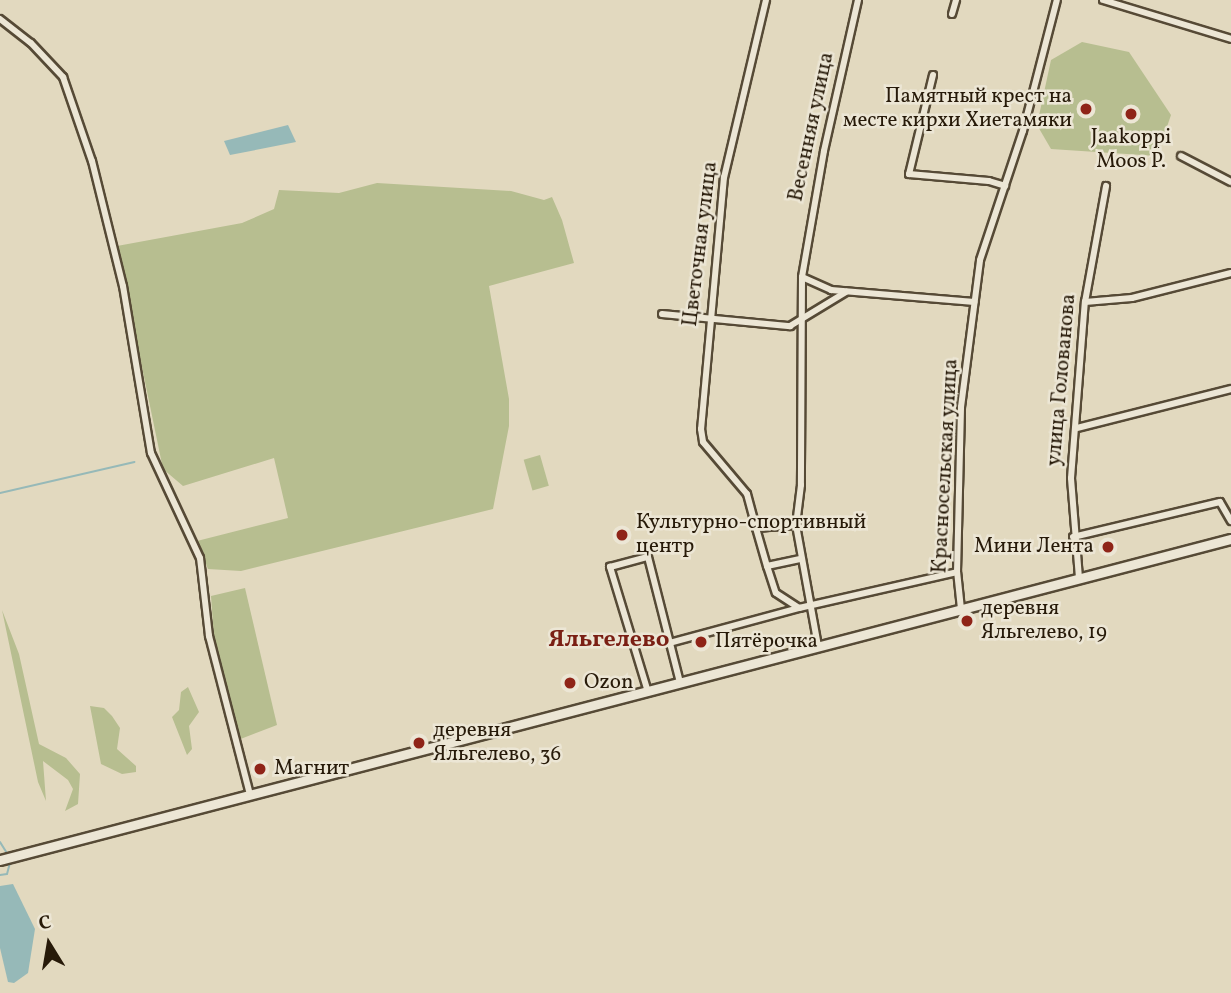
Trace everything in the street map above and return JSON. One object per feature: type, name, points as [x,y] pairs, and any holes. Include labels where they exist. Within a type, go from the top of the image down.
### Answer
[{"type":"main road","points":[[0,860],[1231,539]]},
{"type":"street","name":"Цветочная улица","points":[[757,528],[747,494],[710,451],[701,429],[724,177],[766,0]]},
{"type":"street","name":"Весенняя улица","points":[[818,646],[808,606],[796,525],[801,485],[799,324],[804,263],[824,151],[858,0]]},
{"type":"street","points":[[952,14],[956,0]]},
{"type":"street","name":"Красносельская улица","points":[[961,609],[957,572],[961,407],[974,302],[987,232],[1005,186],[1057,0]]},
{"type":"street","points":[[1103,0],[1231,39]]},
{"type":"street","points":[[1139,0],[1139,11]]},
{"type":"street","points":[[0,19],[32,43],[63,77],[92,160],[123,286],[151,453],[200,558],[209,636],[250,795]]},
{"type":"street","points":[[933,75],[909,173],[1005,186]]},
{"type":"street","points":[[1181,156],[1231,181]]},
{"type":"street","name":"улица Голованова","points":[[1079,578],[1073,537],[1071,478],[1085,302],[1106,187]]},
{"type":"street","points":[[1085,302],[1132,298],[1231,272]]},
{"type":"street","points":[[802,277],[848,292],[974,302]]},
{"type":"street","points":[[662,314],[709,321],[799,324],[848,292]]},
{"type":"street","points":[[1077,428],[1231,389]]},
{"type":"street","points":[[1073,537],[1220,502],[1231,521]]},
{"type":"street","points":[[796,525],[757,528],[776,593],[799,608]]},
{"type":"street","points":[[648,692],[610,568],[648,556],[680,683]]},
{"type":"street","points":[[767,566],[801,559]]},
{"type":"street","points":[[669,643],[799,608],[957,572]]},
{"type":"green space","points":[[1082,42],[1129,52],[1171,115],[1157,156],[1051,149],[1037,125],[1051,60]]},
{"type":"green space","points":[[377,183],[511,191],[544,200],[552,197],[562,220],[574,263],[489,286],[509,399],[509,426],[493,509],[241,571],[208,569],[197,541],[288,518],[274,458],[183,486],[163,469],[117,246],[242,223],[274,209],[279,190],[339,193]]},
{"type":"green space","points":[[540,455],[549,486],[532,490],[524,460]]},
{"type":"green space","points":[[245,588],[277,725],[238,740],[214,638],[211,596]]},
{"type":"green space","points":[[2,610],[19,654],[39,744],[66,758],[80,774],[78,804],[65,811],[73,789],[68,780],[43,761],[46,801],[38,782]]},
{"type":"green space","points":[[188,687],[199,712],[189,726],[192,749],[187,755],[172,717],[179,710],[181,692]]},
{"type":"green space","points":[[90,706],[104,708],[112,716],[120,728],[117,749],[136,766],[136,772],[122,774],[101,764]]},
{"type":"water","points":[[288,125],[296,142],[230,155],[224,141]]},
{"type":"water","points":[[13,884],[35,929],[28,973],[14,983],[8,982],[0,948],[0,886]]},
{"type":"waterway","points":[[0,493],[134,462]]},
{"type":"waterway","points":[[0,842],[7,853]]},
{"type":"waterway","points":[[0,875],[7,874],[10,863]]},
{"type":"place","name":"Памятный крест на месте кирхи Хиетамяки","points":[[1086,109]]},
{"type":"place","name":"Jaakoppi Moos P.","points":[[1131,114]]},
{"type":"place","name":"Культурно-спортивный центр","points":[[622,535]]},
{"type":"place","name":"Мини Лента","points":[[1108,547]]},
{"type":"place","name":"деревня Яльгелево, 19","points":[[967,621]]},
{"type":"place","name":"Пятёрочка","points":[[701,642]]},
{"type":"place","name":"Ozon","points":[[570,683]]},
{"type":"place","name":"деревня Яльгелево, 36","points":[[419,743]]},
{"type":"place","name":"Магнит","points":[[260,769]]},
{"type":"district","name":"Яльгелево","points":[[609,641]]}]
